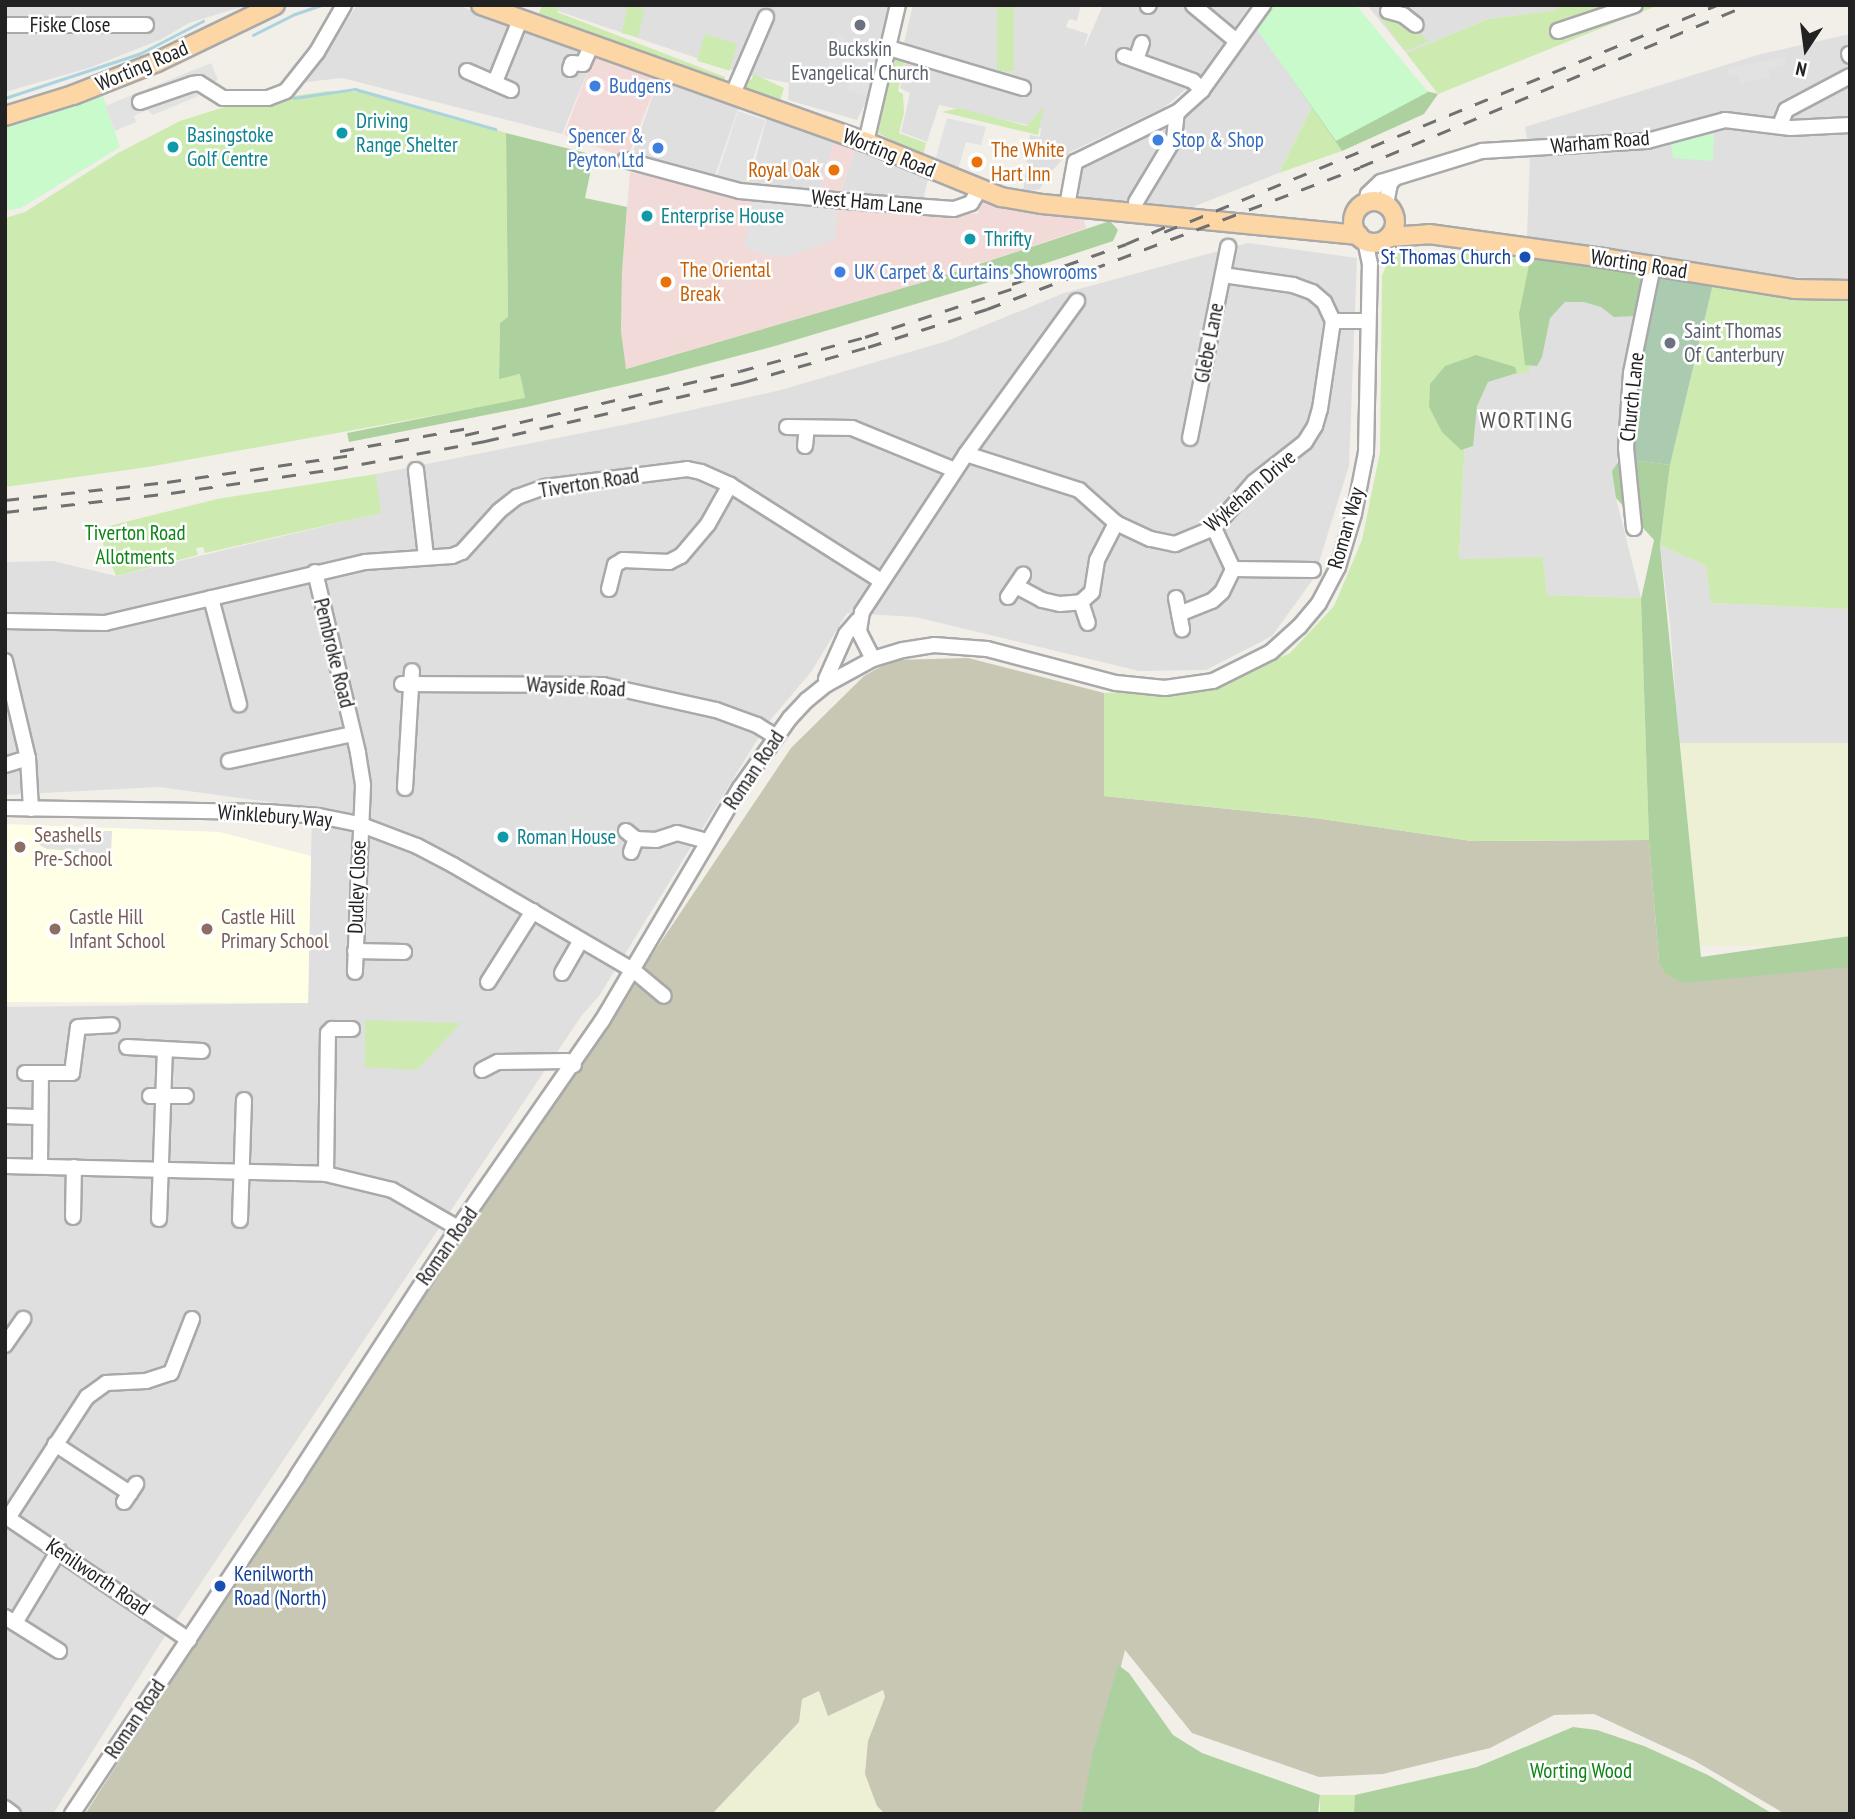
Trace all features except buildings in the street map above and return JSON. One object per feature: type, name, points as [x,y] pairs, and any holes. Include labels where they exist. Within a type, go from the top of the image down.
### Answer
[{"type":"main road","name":"Worting Road","points":[[5,116],[73,95],[157,62],[275,5]]},
{"type":"main road","name":"Worting Road","points":[[481,5],[866,142],[979,190],[1026,202],[1314,229],[1372,239],[1429,234],[1794,289],[1850,290]]},
{"type":"main road","points":[[1373,200],[1390,208],[1396,221],[1372,239],[1353,226],[1360,208],[1373,200]]},
{"type":"main road","name":"Worting Road","points":[[1314,229],[1360,208]]},
{"type":"main road","name":"Worting Road","points":[[1390,208],[1429,234]]},
{"type":"street","points":[[866,142],[898,5]]},
{"type":"street","points":[[1193,5],[1235,40]]},
{"type":"street","points":[[1068,206],[1075,162],[1177,113],[1202,90],[1235,40],[1263,5]]},
{"type":"street","points":[[1558,31],[1634,6]]},
{"type":"street","name":"Worting Road","points":[[140,102],[199,83],[223,98],[268,98],[286,91],[309,64],[343,7]]},
{"type":"street","points":[[1388,11],[1405,10],[1416,25]]},
{"type":"street","points":[[732,96],[766,17]]},
{"type":"street","points":[[495,82],[520,20]]},
{"type":"street","name":"Fiske Close","points":[[5,25],[138,29]]},
{"type":"street","points":[[1142,43],[1130,58],[1193,81],[1202,90]]},
{"type":"street","points":[[570,69],[572,63],[583,64],[591,46]]},
{"type":"street","points":[[889,48],[1023,88]]},
{"type":"street","points":[[467,71],[512,90]]},
{"type":"street","points":[[1780,125],[1786,110],[1850,76]]},
{"type":"street","points":[[1145,197],[1174,139],[1177,113]]},
{"type":"street","name":"Warham Road","points":[[1360,208],[1374,186],[1482,151],[1647,141],[1725,120],[1780,125],[1850,125]]},
{"type":"street","name":"West Ham Lane","points":[[625,160],[740,191],[856,202],[954,209],[971,202],[979,190]]},
{"type":"street","points":[[1390,208],[1390,183],[1394,179]]},
{"type":"street","name":"Roman Way","points":[[873,659],[921,647],[974,646],[1116,683],[1166,688],[1213,681],[1271,652],[1319,603],[1338,567],[1354,514],[1366,453],[1372,239]]},
{"type":"street","name":"Glebe Lane","points":[[1190,439],[1228,247]]},
{"type":"street","name":"Church Lane","points":[[1634,528],[1626,448],[1632,373],[1653,266]]},
{"type":"street","points":[[1223,275],[1293,285],[1312,292],[1324,302],[1333,321],[1368,321]]},
{"type":"street","points":[[827,684],[825,679],[846,634],[858,620],[881,581],[1049,328],[1077,301]]},
{"type":"street","name":"Wykeham Drive","points":[[966,454],[1079,490],[1116,523],[1151,539],[1175,544],[1214,528],[1254,482],[1305,442],[1315,426],[1320,409],[1333,321]]},
{"type":"street","points":[[787,427],[852,428],[955,470]]},
{"type":"street","points":[[805,446],[807,428]]},
{"type":"street","name":"Tiverton Road","points":[[5,621],[105,623],[365,562],[452,556],[462,552],[499,512],[517,497],[545,487],[687,469],[730,485],[881,581]]},
{"type":"street","points":[[416,470],[425,488],[426,557]]},
{"type":"street","points":[[610,590],[615,565],[623,560],[669,562],[681,556],[708,524],[730,485]]},
{"type":"street","points":[[1016,586],[1042,600],[1060,604],[1081,602],[1092,592],[1097,560],[1116,523]]},
{"type":"street","points":[[1214,528],[1233,569]]},
{"type":"street","points":[[1233,569],[1313,570]]},
{"type":"street","points":[[1179,614],[1212,601],[1222,592],[1233,569]]},
{"type":"street","points":[[1292,585],[1294,569]]},
{"type":"street","name":"Pembroke Road","points":[[315,572],[363,786],[359,824]]},
{"type":"street","points":[[211,598],[239,704]]},
{"type":"street","points":[[1176,598],[1182,629]]},
{"type":"street","points":[[1081,602],[1088,623]]},
{"type":"street","points":[[858,620],[859,631],[873,659]]},
{"type":"street","name":"Roman Road","points":[[72,1814],[458,1228],[574,1065],[633,971],[707,841],[776,737],[807,700],[827,684],[873,659]]},
{"type":"street","points":[[5,661],[28,758],[31,809]]},
{"type":"street","name":"Wayside Road","points":[[405,788],[408,680],[603,685],[716,710],[757,726],[776,737]]},
{"type":"street","name":"Pembroke Road","points":[[229,761],[353,734]]},
{"type":"street","points":[[5,765],[28,758]]},
{"type":"street","name":"Winklebury Way","points":[[5,808],[267,812],[319,816],[359,824],[417,846],[533,911],[633,971],[664,996]]},
{"type":"street","name":"Dudley Close","points":[[355,972],[359,824]]},
{"type":"street","points":[[631,841],[656,840],[677,833],[707,841]]},
{"type":"street","points":[[488,982],[533,911]]},
{"type":"street","points":[[569,968],[581,940]]},
{"type":"street","name":"Dudley Close","points":[[355,951],[404,952]]},
{"type":"street","points":[[24,1073],[72,1073],[78,1027],[112,1025]]},
{"type":"street","points":[[326,1174],[328,1033],[332,1029],[352,1031]]},
{"type":"street","points":[[127,1047],[201,1051]]},
{"type":"street","points":[[159,1219],[160,1169],[156,1096],[165,1051]]},
{"type":"street","points":[[482,1070],[498,1062],[567,1061],[574,1065]]},
{"type":"street","points":[[40,1165],[41,1073]]},
{"type":"street","points":[[156,1096],[186,1096]]},
{"type":"street","points":[[240,1220],[244,1100]]},
{"type":"street","points":[[5,1116],[40,1117]]},
{"type":"street","points":[[5,1166],[326,1174],[392,1190],[419,1203],[458,1228]]},
{"type":"street","points":[[74,1167],[74,1217]]},
{"type":"street","points":[[5,1345],[19,1319]]},
{"type":"street","points":[[7,1517],[95,1389],[106,1384],[162,1378],[171,1373],[192,1319]]},
{"type":"street","points":[[55,1444],[130,1493]]},
{"type":"street","name":"Kenilworth Road","points":[[7,1517],[189,1640]]},
{"type":"street","points":[[59,1550],[10,1620],[60,1651]]},
{"type":"street","points":[[5,1808],[13,1814]]},
{"type":"shaded area","points":[[5,5],[248,5],[189,23],[162,39],[89,68],[5,92]]},
{"type":"shaded area","points":[[357,5],[457,5],[594,56],[562,134],[342,78],[306,82]]},
{"type":"shaded area","points":[[540,5],[892,5],[876,81],[857,120],[788,100],[789,83],[747,75]]},
{"type":"shaded area","points":[[913,5],[1081,5],[1077,21],[1069,19],[1066,27],[1088,34],[1084,49],[1103,5],[1250,5],[1191,89],[1185,90],[1165,107],[1070,152],[1046,177],[1040,189],[1023,192],[1030,135],[1040,137],[1041,128],[939,105],[927,142],[901,132],[910,93],[900,88],[906,56],[903,47]]},
{"type":"shaded area","points":[[1367,5],[1558,5],[1557,10],[1488,19],[1406,53]]},
{"type":"shaded area","points":[[1254,25],[1312,107],[1279,173],[1175,214],[1083,201],[1076,188],[1080,168],[1121,144],[1167,126],[1205,94]]},
{"type":"shaded area","points":[[837,34],[845,36],[842,47],[856,51],[845,81],[826,73]]},
{"type":"shaded area","points":[[1850,34],[1850,280],[1767,276],[1527,236],[1530,156],[1525,127],[1761,54]]},
{"type":"shaded area","points":[[858,54],[878,60],[867,96],[847,90]]},
{"type":"shaded area","points":[[594,56],[657,80],[627,159],[564,134]]},
{"type":"shaded area","points":[[1785,57],[1786,65],[1768,69],[1770,77],[1740,83],[1738,74],[1729,76],[1727,68]]},
{"type":"shaded area","points":[[211,63],[218,80],[196,89],[198,96],[153,115],[147,110],[134,116],[136,122],[115,131],[105,106]]},
{"type":"shaded area","points":[[658,80],[738,108],[713,182],[632,155]]},
{"type":"shaded area","points":[[738,111],[766,120],[744,186],[717,177]]},
{"type":"shaded area","points":[[767,117],[835,140],[819,191],[749,183]]},
{"type":"shaded area","points":[[947,118],[986,127],[981,145],[966,142],[958,169],[935,161]]},
{"type":"shaded area","points":[[835,140],[856,148],[840,193],[819,191]]},
{"type":"shaded area","points":[[856,148],[928,179],[923,200],[840,193]]},
{"type":"shaded area","points":[[630,172],[736,194],[978,214],[980,202],[1083,216],[1086,228],[934,279],[625,369],[621,331],[622,272]]},
{"type":"shaded area","points":[[753,197],[838,205],[835,240],[787,257],[758,253],[745,247]]},
{"type":"shaded area","points":[[1248,243],[1357,258],[1349,466],[1314,578],[1272,636],[1206,670],[1139,671],[915,617],[847,613],[811,672],[767,724],[599,996],[582,1015],[160,1644],[53,1814],[5,1814],[5,1007],[308,1003],[312,808],[159,787],[5,795],[5,562],[53,561],[116,576],[380,513],[376,474],[633,423],[781,390],[947,341],[1064,293]]},
{"type":"shaded area","points":[[1541,257],[1647,270],[1618,446],[1616,498],[1641,598],[1547,595],[1543,558],[1459,559],[1468,380]]},
{"type":"shaded area","points":[[1647,270],[1713,284],[1670,465],[1626,459]]},
{"type":"shaded area","points":[[1660,545],[1706,566],[1712,603],[1850,609],[1850,743],[1680,756],[1670,625]]},
{"type":"shaded area","points":[[968,658],[1104,693],[1104,796],[1315,818],[1472,841],[1649,840],[1659,961],[1850,946],[1850,1814],[1785,1814],[1695,1761],[1594,1714],[1554,1715],[1490,1748],[1383,1774],[1319,1777],[1192,1733],[1125,1650],[1084,1814],[85,1814],[453,1248],[791,748],[864,676],[893,660]]},
{"type":"shaded area","points":[[1680,743],[1850,743],[1850,946],[1680,946]]},
{"type":"shaded area","name":"Castle Hill Primary School","points":[[5,824],[220,832],[311,856],[308,1003],[5,1002]]},
{"type":"shaded area","points":[[47,830],[112,831],[111,854],[47,849],[39,845],[39,837]]},
{"type":"shaded area","points":[[883,1690],[885,1697],[868,1741],[865,1774],[877,1806],[885,1814],[712,1814],[799,1722],[802,1699],[819,1691],[828,1716]]},
{"type":"green space","points":[[542,5],[559,5],[557,12],[725,77],[723,85],[538,16]]},
{"type":"green space","points":[[628,5],[645,9],[638,37],[621,33]]},
{"type":"green space","points":[[997,5],[1014,5],[1014,71],[997,71]]},
{"type":"green space","points":[[1269,5],[1356,5],[1428,92],[1336,141],[1254,25]]},
{"type":"green space","points":[[1558,5],[1659,5],[1438,94],[1406,53],[1488,19],[1556,10]]},
{"type":"green space","points":[[1378,15],[1399,19],[1429,41],[1405,51]]},
{"type":"green space","points":[[705,34],[738,44],[729,71],[697,61]]},
{"type":"green space","points":[[897,55],[905,59],[898,91],[903,94],[904,113],[899,133],[926,143],[923,156],[878,133],[887,84]]},
{"type":"green space","points":[[1277,57],[1293,58],[1438,94],[1424,114],[1342,151]]},
{"type":"green space","points":[[754,74],[784,88],[779,104],[738,90],[742,77],[751,80]]},
{"type":"green space","points":[[328,91],[370,92],[506,133],[508,317],[500,323],[499,378],[521,374],[525,399],[148,467],[5,487],[5,218],[25,212],[118,153],[180,121],[231,105]]},
{"type":"green space","points":[[103,96],[120,147],[21,208],[5,211],[5,125]]},
{"type":"green space","points":[[1044,106],[1038,135],[942,112],[959,108],[1027,126]]},
{"type":"green space","points":[[1312,107],[1342,151],[1279,173]]},
{"type":"green space","points":[[506,133],[594,155],[585,198],[627,207],[621,331],[626,369],[934,279],[1110,221],[1118,230],[1113,241],[986,283],[775,346],[527,407],[349,442],[347,433],[525,398],[520,374],[499,379],[500,323],[508,317]]},
{"type":"green space","points":[[1714,133],[1713,161],[1673,158],[1671,143]]},
{"type":"green space","points":[[1397,250],[1541,257],[1529,372],[1468,380],[1459,559],[1543,557],[1547,595],[1641,598],[1649,840],[1472,841],[1315,818],[1104,796],[1104,693],[1210,689],[1290,653],[1334,606],[1362,540],[1380,452],[1382,276],[1390,256]]},
{"type":"green space","points":[[1534,257],[1647,270],[1636,316],[1614,317],[1601,307],[1584,302],[1565,302],[1550,318],[1542,357],[1537,366],[1525,365],[1519,314],[1530,260]]},
{"type":"green space","points":[[1713,284],[1850,297],[1850,609],[1711,603],[1706,566],[1660,545],[1670,465]]},
{"type":"green space","points":[[1476,355],[1515,367],[1517,373],[1488,382],[1477,406],[1473,446],[1461,450],[1442,432],[1429,407],[1430,384],[1445,366]]},
{"type":"green space","points":[[1621,458],[1670,465],[1660,545],[1701,957],[1850,936],[1850,967],[1683,983],[1665,973],[1659,961],[1649,840],[1641,599],[1654,540],[1616,498],[1612,471]]},
{"type":"green space","name":"Tiverton Road Allotments","points":[[376,474],[381,513],[205,553],[203,547],[196,548],[198,555],[116,576],[97,529],[217,499]]},
{"type":"green space","points":[[365,1020],[461,1023],[417,1070],[365,1067]]},
{"type":"green space","points":[[1118,1665],[1129,1673],[1173,1735],[1202,1753],[1320,1795],[1318,1814],[1081,1814],[1093,1752]]},
{"type":"green space","name":"Worting Wood","points":[[1573,1727],[1597,1730],[1644,1746],[1708,1775],[1773,1814],[1354,1814],[1355,1795],[1477,1767]]},
{"type":"green space","points":[[1320,1795],[1355,1795],[1355,1814],[1320,1814]]},
{"type":"waterway","points":[[253,35],[295,14],[321,5]]},
{"type":"waterway","points":[[5,98],[139,54],[203,21]]},
{"type":"waterway","points":[[294,98],[355,89],[495,129]]},
{"type":"railway","points":[[1164,232],[1717,5]]},
{"type":"railway","points":[[5,512],[171,493],[334,469],[485,441],[744,382],[868,347],[987,309],[1360,167],[1748,5]]},
{"type":"railway","points":[[1012,284],[1126,244],[1169,225]]},
{"type":"railway","points":[[465,435],[740,371],[865,337],[1023,285]]},
{"type":"railway","points":[[340,451],[474,427]]},
{"type":"railway","points":[[5,500],[167,482],[352,455]]},
{"type":"place","name":"Buckskin Evangelical Church","points":[[860,25]]},
{"type":"place","name":"Budgens","points":[[595,86]]},
{"type":"place","name":"Driving Range Shelter","points":[[342,133]]},
{"type":"place","name":"Stop & Shop","points":[[1158,140]]},
{"type":"place","name":"Basingstoke Golf Centre","points":[[173,147]]},
{"type":"place","name":"Spencer & Peyton Ltd","points":[[658,148]]},
{"type":"place","name":"The White Hart Inn","points":[[977,162]]},
{"type":"place","name":"Royal Oak","points":[[834,170]]},
{"type":"place","name":"Enterprise House","points":[[647,216]]},
{"type":"place","name":"Thrifty","points":[[970,239]]},
{"type":"place","name":"St Thomas Church","points":[[1525,257]]},
{"type":"place","name":"UK Carpet & Curtains Showrooms","points":[[840,272]]},
{"type":"place","name":"The Oriental Break","points":[[666,282]]},
{"type":"place","name":"Saint Thomas Of Canterbury","points":[[1670,343]]},
{"type":"place","name":"Roman House","points":[[503,837]]},
{"type":"place","name":"Seashells Pre-School","points":[[20,847]]},
{"type":"place","name":"Castle Hill Infant School","points":[[55,929]]},
{"type":"place","name":"Castle Hill Primary School","points":[[207,929]]},
{"type":"place","name":"Kenilworth Road (North)","points":[[220,1586]]},
{"type":"district","name":"WORTING","points":[[1527,420]]}]
